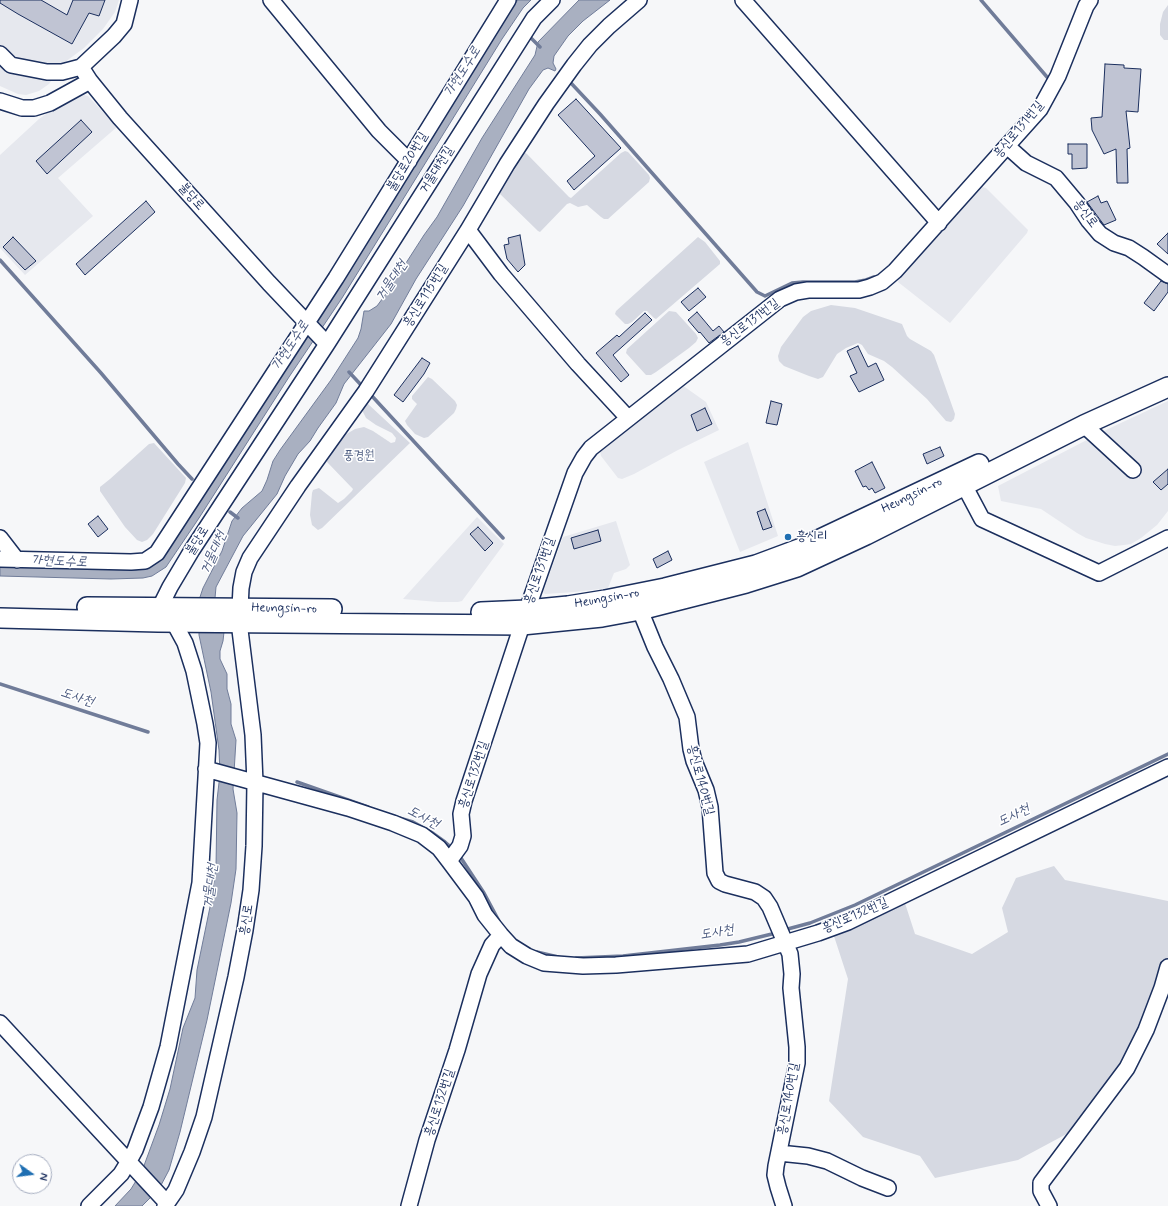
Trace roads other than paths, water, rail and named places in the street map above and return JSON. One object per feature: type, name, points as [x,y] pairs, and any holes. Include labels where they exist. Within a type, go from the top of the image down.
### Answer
[{"type":"main road","name":"Heungsin-ro","points":[[237,615],[602,617],[638,602],[665,588],[756,565],[799,549],[1168,374]]},
{"type":"main road","name":"Heungsin-ro","points":[[638,602],[725,589],[797,567],[866,535],[1084,425],[1168,388]]},
{"type":"main road","points":[[0,605],[172,616]]},
{"type":"main road","points":[[0,618],[237,615]]},
{"type":"street","points":[[0,54],[11,65],[47,72],[62,72],[81,67],[114,36],[124,24],[130,0]]},
{"type":"street","points":[[272,0],[374,125],[409,161]]},
{"type":"street","name":"불당로20번길","points":[[0,559],[131,562],[145,561],[158,553],[336,278],[508,0]]},
{"type":"street","name":"거물대천길","points":[[327,344],[518,42],[534,18],[552,0]]},
{"type":"street","name":"흥신로115번길","points":[[237,615],[244,572],[250,558],[298,486],[366,392],[468,230],[507,164],[546,104],[590,45],[639,0]]},
{"type":"street","points":[[743,0],[939,223]]},
{"type":"street","name":"흥신로131번길","points":[[524,617],[575,472],[591,448],[780,299],[796,292],[808,290],[859,290],[882,282],[895,271],[1040,109],[1058,76],[1086,6],[1090,0]]},
{"type":"street","name":"불당로","points":[[81,67],[90,81],[120,118],[306,323],[327,344],[192,550],[170,587],[172,616]]},
{"type":"street","points":[[0,101],[22,108],[34,108],[50,102],[90,81]]},
{"type":"street","name":"흥신로","points":[[1007,146],[1026,163],[1056,178],[1077,202],[1089,221],[1100,234],[1114,243],[1129,248],[1168,275]]},
{"type":"street","points":[[468,230],[501,274],[578,364],[628,418]]},
{"type":"street","points":[[1084,425],[1133,470]]},
{"type":"street","points":[[964,485],[982,519],[1099,573],[1168,538]]},
{"type":"street","points":[[0,538],[16,560]]},
{"type":"street","name":"흥신로140번길","points":[[638,602],[655,647],[687,717],[694,761],[706,790],[710,807],[715,873],[719,881],[755,892],[764,898],[770,907],[790,954],[792,964],[791,988],[797,1047],[797,1063],[779,1152],[776,1175],[784,1206]]},
{"type":"street","name":"흥신로","points":[[166,1205],[176,1190],[192,1152],[204,1117],[236,977],[251,890],[254,846],[251,782],[253,735],[237,615]]},
{"type":"street","points":[[89,1206],[121,1174],[141,1136],[158,1083],[169,1040],[200,883],[210,770],[208,743],[194,671],[185,643],[172,616]]},
{"type":"street","name":"흥신로132번길","points":[[524,617],[464,801],[461,814],[463,836],[454,854],[485,915],[501,935],[512,946],[527,956],[544,963],[583,966],[616,965],[748,954],[782,935],[848,922],[1168,767]]},
{"type":"street","points":[[210,770],[348,808],[409,829],[439,848],[454,854]]},
{"type":"street","name":"흥신로132번길","points":[[409,1206],[427,1140],[457,1050],[480,974],[492,945],[501,935]]},
{"type":"street","points":[[1049,1206],[1041,1191],[1041,1183],[1127,1068],[1146,1030],[1162,988],[1168,967]]},
{"type":"street","points":[[0,1023],[129,1161],[166,1205]]},
{"type":"street","name":"흥신로140번길","points":[[779,1152],[808,1156],[827,1161],[862,1178],[888,1188]]},
{"type":"water","points":[[518,0],[531,0],[523,8],[502,39],[342,298],[166,567],[152,576],[143,578],[111,579],[0,576],[0,567],[136,570],[152,566],[160,561],[512,7]]},
{"type":"water","points":[[579,0],[610,0],[583,21],[568,36],[554,56],[553,63],[556,69],[555,71],[548,68],[543,70],[529,89],[463,206],[416,279],[391,324],[344,384],[336,403],[310,441],[298,454],[285,476],[277,494],[243,536],[216,587],[215,598],[218,616],[224,632],[220,659],[227,674],[227,689],[231,704],[231,724],[236,740],[233,789],[237,813],[236,869],[231,903],[207,1020],[180,1132],[169,1170],[159,1189],[142,1206],[115,1206],[131,1189],[142,1171],[159,1125],[170,1089],[183,1028],[195,998],[197,970],[210,907],[216,868],[217,800],[220,774],[219,750],[211,692],[199,635],[199,600],[203,588],[222,551],[232,521],[242,508],[262,491],[273,461],[331,380],[358,338],[364,311],[369,311],[377,306],[437,217],[482,138],[535,55],[538,42]]},
{"type":"waterway","points":[[981,0],[1047,77]]},
{"type":"waterway","points":[[531,38],[540,47]]},
{"type":"waterway","points":[[570,82],[757,292],[765,296],[792,283],[855,282],[874,277]]},
{"type":"waterway","points":[[0,260],[101,373],[192,479]]},
{"type":"waterway","points":[[349,372],[362,386]]},
{"type":"waterway","points":[[371,395],[503,538]]},
{"type":"waterway","points":[[230,512],[238,518]]},
{"type":"waterway","name":"도사천","points":[[0,684],[148,732]]},
{"type":"waterway","name":"도사천","points":[[784,930],[810,923],[855,905],[1168,754]]},
{"type":"waterway","name":"도사천","points":[[297,782],[368,807]]},
{"type":"waterway","name":"도사천","points":[[396,817],[413,822],[431,832],[453,849]]},
{"type":"waterway","name":"도사천","points":[[459,855],[484,893],[499,921]]},
{"type":"waterway","name":"도사천","points":[[576,958],[623,956],[720,945],[776,933]]},
{"type":"waterway","name":"도사천","points":[[537,952],[558,957]]},
{"type":"place","name":"흥신리","points":[[788,537]]},
{"type":"water label","name":"가현도수로","points":[[463,72]]},
{"type":"water label","name":"거물대천","points":[[392,281]]},
{"type":"water label","name":"가현도수로","points":[[291,346]]},
{"type":"water label","name":"거물대천","points":[[214,553]]},
{"type":"water label","name":"가현도수로","points":[[59,562]]},
{"type":"water label","name":"거물대천","points":[[211,886]]},
{"type":"park label","name":"풍경원","points":[[359,456]]}]
